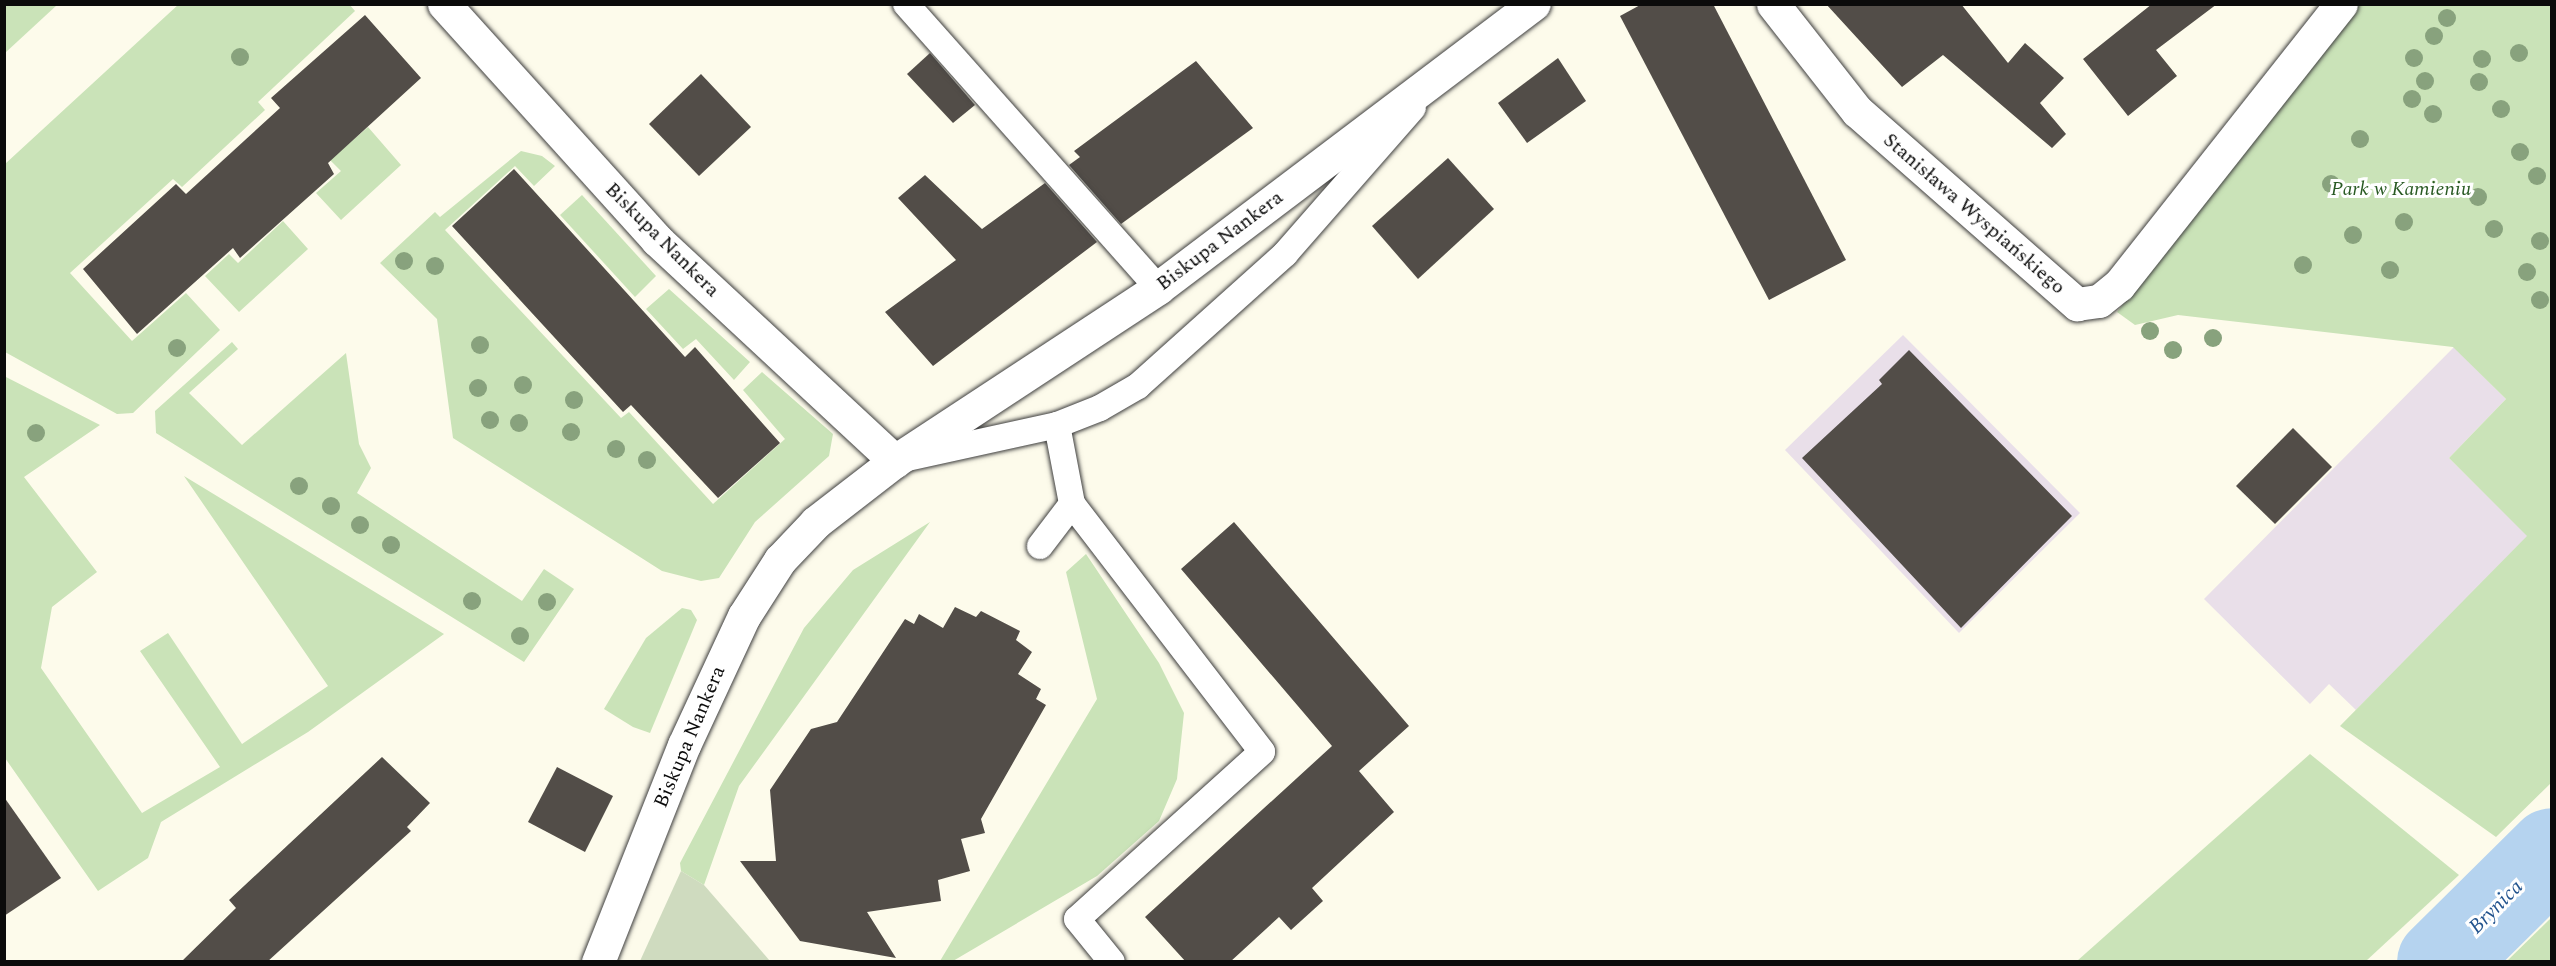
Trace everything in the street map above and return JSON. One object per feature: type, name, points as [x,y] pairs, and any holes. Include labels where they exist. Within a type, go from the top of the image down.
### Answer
[{"type":"street","name":"Biskupa Nankera","points":[[444,4],[657,240],[895,461]]},
{"type":"street","name":"Biskupa Nankera","points":[[598,962],[684,745],[744,616],[780,560],[816,522],[895,461],[1158,288],[1434,83],[1534,4]]},
{"type":"street","name":"Stanisława Wyspiańskiego","points":[[1773,4],[1857,111],[2077,304],[2098,302],[2119,285],[2341,4]]},
{"type":"lane","points":[[906,4],[1158,288]]},
{"type":"lane","points":[[895,461],[1057,424],[1100,408],[1138,386],[1221,315],[1284,254],[1434,83]]},
{"type":"lane","points":[[1057,424],[1072,504],[1262,752],[1077,919],[1112,962]]},
{"type":"lane","points":[[1040,546],[1072,504]]},
{"type":"shaded area","points":[[1903,335],[2080,513],[1959,633],[1785,450]]},
{"type":"shaded area","points":[[2454,347],[2506,399],[2449,458],[2528,536],[2356,710],[2329,684],[2310,704],[2204,599]]},
{"type":"green space","points":[[5,4],[57,4],[57,5],[5,53]]},
{"type":"green space","points":[[179,4],[349,4],[355,11],[258,102],[265,110],[182,187],[173,179],[70,273],[132,341],[186,293],[220,330],[133,413],[117,414],[5,352],[5,164]]},
{"type":"green space","name":"Park w Kamieniu","points":[[2354,5],[2551,5],[2551,783],[2496,837],[2340,726],[2527,536],[2449,458],[2506,399],[2453,347],[2178,315],[2135,325],[2117,312]]},
{"type":"green space","points":[[368,127],[401,165],[341,220],[316,193],[341,171],[330,160]]},
{"type":"green space","points":[[521,151],[542,156],[555,166],[534,186],[515,166],[445,230],[621,418],[629,412],[713,504],[785,439],[743,390],[762,372],[833,434],[829,456],[755,522],[719,578],[701,581],[662,571],[453,438],[437,319],[380,263],[435,212],[440,217]]},
{"type":"green space","points":[[582,195],[656,276],[635,297],[560,215]]},
{"type":"green space","points":[[283,221],[308,249],[239,312],[205,276],[229,254],[238,263]]},
{"type":"green space","points":[[669,289],[750,362],[734,380],[696,339],[683,349],[646,309]]},
{"type":"green space","points":[[232,342],[238,349],[189,393],[242,445],[346,353],[359,444],[371,468],[357,493],[522,601],[544,569],[574,589],[524,662],[156,433],[155,411]]},
{"type":"green space","points":[[4,376],[100,425],[24,477],[97,572],[52,607],[41,668],[142,813],[220,767],[140,651],[168,633],[242,744],[328,686],[184,476],[444,634],[308,732],[161,822],[148,858],[98,891],[5,758]]},
{"type":"green space","points":[[930,522],[739,786],[704,885],[681,871],[680,863],[804,628],[853,570]]},
{"type":"green space","points":[[1086,554],[1159,663],[1184,713],[1177,779],[1159,821],[1097,876],[953,961],[940,961],[1097,699],[1066,572]]},
{"type":"green space","points":[[682,608],[691,610],[697,620],[650,733],[633,727],[604,709],[646,638]]},
{"type":"green space","points":[[2310,754],[2459,875],[2366,961],[2077,961]]},
{"type":"green space","points":[[681,871],[704,885],[770,961],[640,961]]},
{"type":"green space","points":[[2551,918],[2551,961],[2507,961]]},
{"type":"building","points":[[1642,4],[1713,4],[1846,260],[1769,300],[1620,16]]},
{"type":"building","points":[[1826,4],[1961,4],[2008,63],[2025,43],[2064,78],[2040,103],[2066,134],[2052,148],[1943,55],[1902,87]]},
{"type":"building","points":[[2152,4],[2217,4],[2156,50],[2177,76],[2128,116],[2083,59]]},
{"type":"building","points":[[365,15],[421,78],[328,163],[334,174],[240,258],[233,248],[137,334],[83,269],[176,184],[186,194],[280,108],[271,98]]},
{"type":"building","points":[[930,53],[975,105],[953,123],[907,74]]},
{"type":"building","points":[[1558,58],[1586,101],[1527,143],[1498,103]]},
{"type":"building","points":[[1196,61],[1253,128],[1121,224],[1069,165],[1080,157],[1074,151]]},
{"type":"building","points":[[701,74],[751,127],[699,176],[649,124]]},
{"type":"building","points":[[1448,158],[1494,209],[1418,279],[1372,226]]},
{"type":"building","points":[[514,169],[685,357],[695,347],[780,443],[718,498],[631,405],[623,412],[452,226]]},
{"type":"building","points":[[925,175],[982,229],[1045,183],[1097,242],[933,366],[885,312],[956,260],[898,198]]},
{"type":"building","points":[[1909,350],[2072,516],[1961,628],[1802,458],[1882,384],[1879,380]]},
{"type":"building","points":[[2293,428],[2332,467],[2275,524],[2236,486]]},
{"type":"building","points":[[1234,522],[1409,726],[1359,771],[1394,812],[1312,888],[1323,901],[1291,930],[1279,917],[1230,962],[1186,962],[1145,917],[1332,746],[1181,569]]},
{"type":"building","points":[[955,607],[976,617],[981,611],[1020,631],[1016,640],[1032,652],[1018,674],[1041,689],[1036,699],[1046,705],[981,819],[985,833],[961,839],[970,871],[938,880],[941,901],[867,912],[896,958],[800,941],[740,861],[776,861],[770,790],[811,729],[837,722],[905,619],[914,624],[919,614],[943,628]]},
{"type":"building","points":[[382,757],[430,803],[407,827],[411,831],[267,962],[181,962],[236,908],[229,900]]},
{"type":"building","points":[[557,767],[613,796],[585,852],[528,822]]},
{"type":"building","points":[[4,797],[61,878],[4,916]]},
{"type":"waterway","name":"Brynica","points":[[2441,962],[2552,852]]}]
